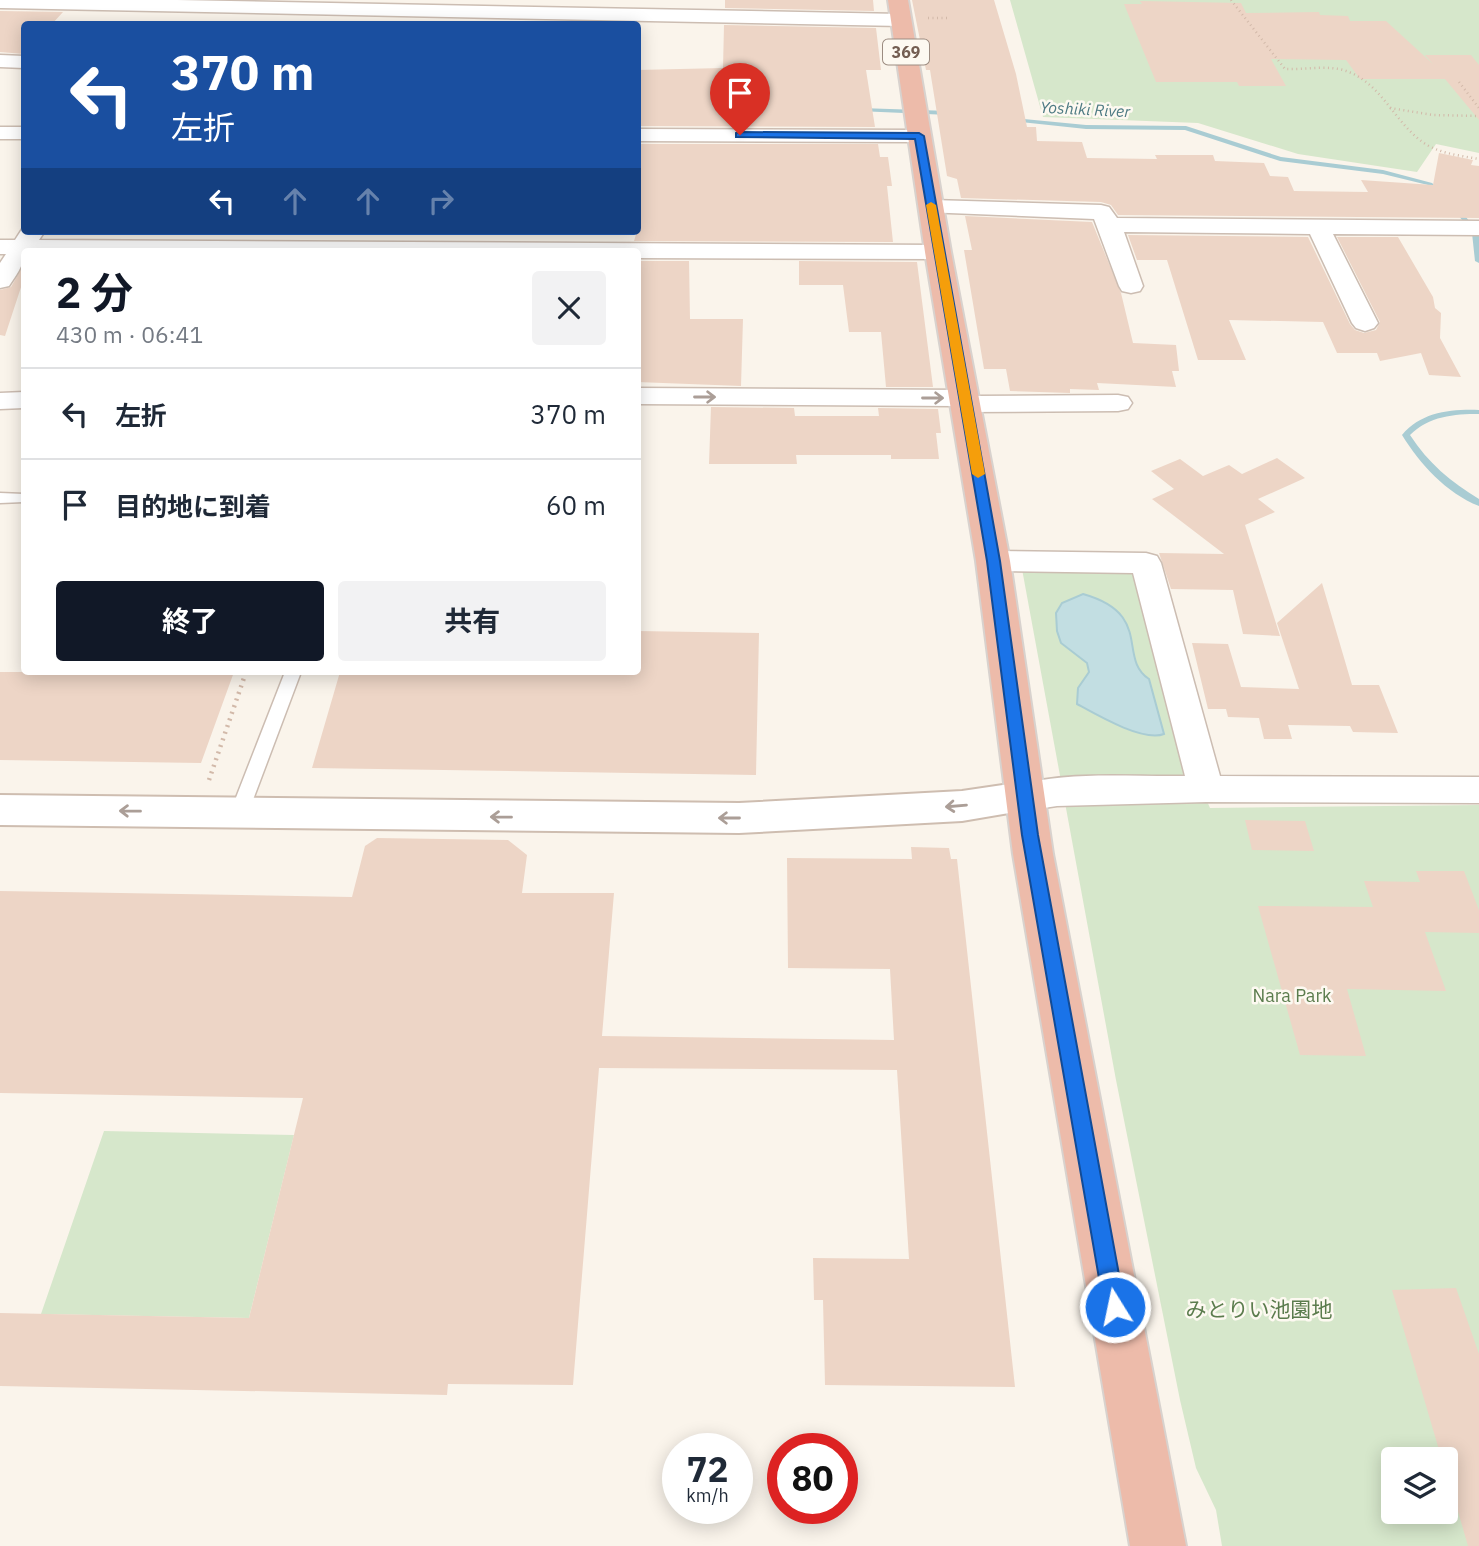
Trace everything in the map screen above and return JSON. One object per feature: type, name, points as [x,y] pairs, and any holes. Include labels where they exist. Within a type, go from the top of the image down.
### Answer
[{"type":"highway","name":"369","points":[[899,10],[938,252],[993,561],[1024,797],[1158,1546]]},
{"type":"street","points":[[0,2],[899,10]]},
{"type":"street","points":[[178,21],[191,3]]},
{"type":"street","points":[[0,61],[21,62]]},
{"type":"street","points":[[641,135],[917,120]]},
{"type":"street","points":[[0,133],[21,133]]},
{"type":"street","points":[[932,207],[1101,212],[1110,225],[1131,286]]},
{"type":"street","points":[[1110,225],[1479,228]]},
{"type":"street","points":[[1318,226],[1365,323]]},
{"type":"street","points":[[0,281],[19,242],[570,248]]},
{"type":"street","points":[[641,249],[938,252]]},
{"type":"street","points":[[641,396],[1118,403]]},
{"type":"street","points":[[0,401],[21,400]]},
{"type":"street","points":[[993,561],[1146,563],[1206,789]]},
{"type":"street","points":[[0,810],[739,818],[962,806],[1057,792],[1206,789],[1476,798]]},
{"type":"lane","points":[[0,498],[21,498]]},
{"type":"lane","points":[[239,813],[292,675]]},
{"type":"path","points":[[1231,0],[1285,69],[1348,71],[1374,87],[1424,143],[1441,151],[1479,159]]},
{"type":"path","points":[[1459,82],[1479,108]]},
{"type":"path","points":[[1390,108],[1433,115],[1479,116]]},
{"type":"path","points":[[208,782],[245,675]]},
{"type":"green space","points":[[1010,0],[1479,0],[1479,153],[1436,144],[1417,172],[1298,154],[1198,123],[1043,117]]},
{"type":"green space","name":"Nara Park","points":[[1022,569],[1125,570],[1141,576],[1188,758],[1210,808],[1479,805],[1479,1546],[1222,1546],[1216,1510],[1196,1468],[1116,1080]]},
{"type":"green space","points":[[104,1131],[294,1135],[249,1318],[41,1314]]},
{"type":"water","points":[[1083,594],[1105,603],[1119,613],[1127,624],[1135,660],[1149,679],[1164,734],[1133,731],[1077,704],[1078,688],[1089,672],[1087,663],[1061,643],[1056,613],[1062,603]]},
{"type":"building","points":[[725,0],[873,0],[874,11],[725,8]]},
{"type":"building","points":[[912,0],[994,0],[1016,74],[1027,127],[1036,127],[1037,141],[1082,142],[1087,158],[1157,159],[1155,155],[1213,155],[1215,161],[1264,163],[1270,176],[1288,177],[1294,191],[1368,192],[1361,180],[1433,185],[1439,153],[1473,160],[1471,165],[1479,166],[1479,218],[1118,215],[1111,205],[1101,202],[961,198],[957,179],[947,176],[930,70],[926,70]]},
{"type":"building","points":[[1140,1],[1241,3],[1246,13],[1319,12],[1320,15],[1348,16],[1350,21],[1386,21],[1433,64],[1425,55],[1471,55],[1479,65],[1479,120],[1445,79],[1360,79],[1346,60],[1271,59],[1286,86],[1239,86],[1237,82],[1156,82],[1124,4],[1142,4]]},
{"type":"building","points":[[0,11],[63,12],[55,21],[21,21],[21,54],[0,52]]},
{"type":"building","points":[[724,25],[876,28],[881,70],[866,70],[875,127],[641,126],[641,70],[723,68]]},
{"type":"building","points":[[641,144],[878,144],[880,157],[888,157],[892,186],[887,186],[893,242],[634,241],[636,235],[641,235]]},
{"type":"building","points":[[965,216],[1092,222],[1121,293],[1133,343],[1176,345],[1179,371],[1172,371],[1176,387],[1097,383],[1099,390],[1070,389],[1070,393],[1010,391],[1006,369],[984,369],[964,250],[972,250]]},
{"type":"building","points":[[1128,235],[1308,237],[1350,324],[1355,330],[1364,333],[1376,330],[1380,322],[1337,237],[1398,237],[1433,297],[1435,308],[1441,313],[1440,338],[1461,377],[1429,375],[1421,353],[1380,361],[1377,353],[1337,353],[1323,322],[1229,320],[1246,360],[1198,360],[1167,260],[1137,260]]},
{"type":"building","points":[[641,261],[689,261],[690,319],[743,319],[741,386],[641,382]]},
{"type":"building","points":[[799,261],[917,262],[933,387],[886,387],[881,332],[849,332],[843,285],[799,285]]},
{"type":"building","points":[[21,269],[21,287],[5,336],[0,335],[0,290],[11,287]]},
{"type":"building","points":[[711,407],[794,408],[795,416],[879,416],[878,408],[938,409],[941,433],[936,433],[939,459],[891,459],[891,455],[796,455],[797,464],[709,464]]},
{"type":"building","points":[[1277,458],[1305,478],[1258,499],[1275,512],[1245,525],[1280,636],[1243,634],[1233,590],[1171,589],[1159,553],[1224,554],[1152,499],[1174,489],[1151,471],[1180,459],[1203,476],[1229,465],[1242,474]]},
{"type":"building","points":[[1322,583],[1352,685],[1379,685],[1398,733],[1353,732],[1350,726],[1288,725],[1292,739],[1264,739],[1259,718],[1228,717],[1226,709],[1208,709],[1192,643],[1228,644],[1241,687],[1299,689],[1277,623]]},
{"type":"building","points":[[641,631],[759,633],[756,775],[312,768],[339,675],[641,675]]},
{"type":"building","points":[[0,672],[21,672],[21,675],[233,675],[201,763],[0,760]]},
{"type":"building","points":[[1245,820],[1305,821],[1314,851],[1252,850]]},
{"type":"building","points":[[377,838],[508,840],[527,855],[522,893],[614,893],[602,1036],[894,1040],[890,969],[788,968],[787,858],[912,859],[911,847],[949,848],[951,859],[957,859],[1015,1387],[825,1385],[823,1300],[814,1300],[813,1258],[909,1259],[897,1070],[599,1068],[573,1385],[448,1384],[447,1395],[0,1386],[0,1313],[249,1318],[303,1098],[0,1093],[0,891],[352,897],[365,846]]},
{"type":"building","points":[[1416,871],[1464,871],[1479,910],[1479,933],[1425,932],[1446,991],[1347,989],[1366,1056],[1300,1055],[1258,906],[1373,907],[1364,881],[1420,882]]},
{"type":"building","points":[[1456,1288],[1479,1354],[1479,1546],[1468,1546],[1458,1511],[1458,1447],[1438,1447],[1392,1290]]},
{"type":"waterway","name":"Yoshiki River","points":[[860,110],[949,113]]},
{"type":"waterway","name":"Yoshiki River","points":[[1013,120],[1086,127],[1186,128],[1280,159],[1383,172],[1430,184],[1441,194]]},
{"type":"waterway","name":"Yoshiki River","points":[[1455,207],[1475,233],[1479,261]]},
{"type":"waterway","name":"Yoshiki River","points":[[1479,412],[1449,413],[1429,418],[1420,422],[1406,435],[1421,457],[1438,474],[1479,503]]},
{"type":"slow traffic","points":[[931,205],[978,474]]},
{"type":"route","points":[[740,135],[919,136],[993,561],[1030,835],[1115,1307]]},
{"type":"park label","name":"みとりい池園地","points":[[1259,1310]]}]
